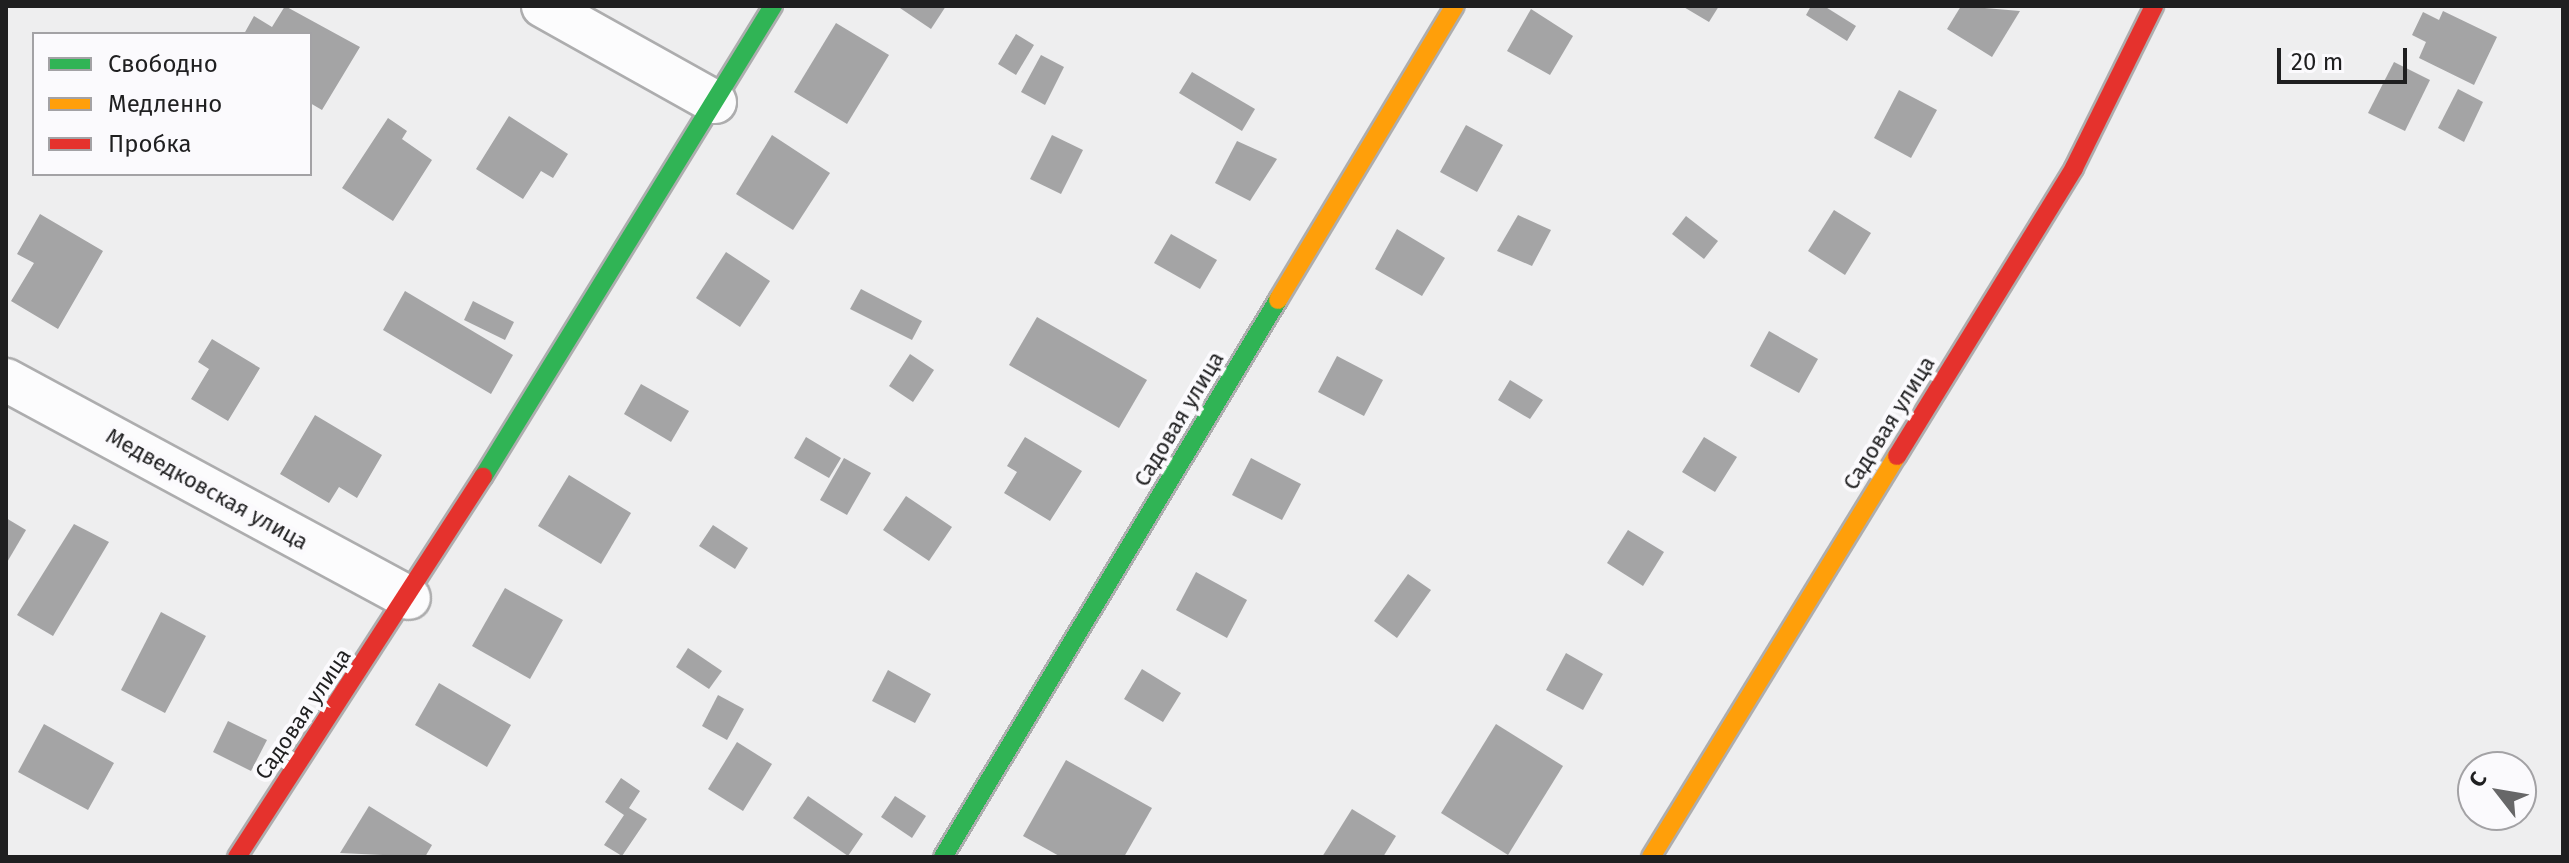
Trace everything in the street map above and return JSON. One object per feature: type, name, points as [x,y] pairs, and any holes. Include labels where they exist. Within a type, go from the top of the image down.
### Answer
[{"type":"street","points":[[543,6],[715,102]]},
{"type":"street","name":"Садовая улица","points":[[237,857],[409,598],[773,6]]},
{"type":"street","name":"Садовая улица","points":[[943,857],[1455,6]]},
{"type":"street","name":"Садовая улица","points":[[1651,857],[2074,168],[2154,6]]},
{"type":"street","name":"Медведковская улица","points":[[6,380],[409,598]]},
{"type":"building","points":[[285,6],[360,47],[322,110],[312,104],[312,32],[245,32],[254,16],[272,27]]},
{"type":"building","points":[[897,6],[946,6],[931,29]]},
{"type":"building","points":[[1682,6],[1719,6],[1709,22]]},
{"type":"building","points":[[1811,6],[1824,6],[1856,26],[1847,41],[1806,15]]},
{"type":"building","points":[[1961,6],[2020,11],[1992,57],[1947,29]]},
{"type":"building","points":[[1531,9],[1573,36],[1550,75],[1507,51]]},
{"type":"building","points":[[2443,11],[2497,37],[2474,85],[2419,58],[2426,42],[2412,35],[2423,12],[2439,20]]},
{"type":"building","points":[[836,23],[889,55],[847,124],[794,92]]},
{"type":"building","points":[[1016,34],[1034,45],[1016,75],[998,64]]},
{"type":"building","points":[[1041,55],[1064,67],[1045,105],[1021,92]]},
{"type":"building","points":[[2394,62],[2430,80],[2405,131],[2368,113]]},
{"type":"building","points":[[1192,72],[1255,109],[1242,131],[1179,93]]},
{"type":"building","points":[[2458,89],[2483,102],[2464,142],[2438,128]]},
{"type":"building","points":[[1899,90],[1937,110],[1911,158],[1874,138]]},
{"type":"building","points":[[509,116],[568,154],[553,178],[541,171],[523,199],[476,169]]},
{"type":"building","points":[[388,118],[407,131],[402,139],[432,160],[393,221],[342,188]]},
{"type":"building","points":[[1466,125],[1503,145],[1477,192],[1440,172]]},
{"type":"building","points":[[772,135],[830,173],[793,230],[736,194]]},
{"type":"building","points":[[1052,135],[1083,150],[1061,194],[1030,179]]},
{"type":"building","points":[[1237,141],[1277,159],[1250,201],[1215,183]]},
{"type":"building","points":[[1834,210],[1871,233],[1845,275],[1808,251]]},
{"type":"building","points":[[40,214],[103,251],[58,329],[11,301],[34,263],[17,254]]},
{"type":"building","points":[[1518,215],[1551,230],[1532,266],[1497,251]]},
{"type":"building","points":[[1686,216],[1718,241],[1704,259],[1672,234]]},
{"type":"building","points":[[1397,229],[1445,258],[1422,296],[1375,269]]},
{"type":"building","points":[[1171,234],[1217,260],[1200,289],[1154,263]]},
{"type":"building","points":[[726,252],[770,281],[740,327],[696,298]]},
{"type":"building","points":[[861,289],[922,321],[912,340],[850,309]]},
{"type":"building","points":[[405,291],[513,355],[491,394],[383,330]]},
{"type":"building","points":[[473,301],[514,322],[505,340],[464,320]]},
{"type":"building","points":[[1037,317],[1147,380],[1119,428],[1009,365]]},
{"type":"building","points":[[1769,331],[1818,359],[1799,393],[1750,366]]},
{"type":"building","points":[[212,339],[260,368],[228,421],[191,399],[209,369],[198,362]]},
{"type":"building","points":[[910,354],[934,370],[913,402],[889,386]]},
{"type":"building","points":[[1337,356],[1383,380],[1364,416],[1318,392]]},
{"type":"building","points":[[1510,380],[1543,400],[1530,419],[1498,400]]},
{"type":"building","points":[[641,384],[689,411],[671,442],[624,414]]},
{"type":"building","points":[[315,415],[382,455],[357,498],[339,487],[329,503],[280,474]]},
{"type":"building","points":[[806,437],[841,458],[829,478],[794,458]]},
{"type":"building","points":[[1025,437],[1082,471],[1050,521],[1004,493],[1017,472],[1007,466]]},
{"type":"building","points":[[1704,437],[1737,457],[1715,492],[1682,472]]},
{"type":"building","points":[[844,458],[871,473],[847,515],[820,500]]},
{"type":"building","points":[[1251,458],[1301,484],[1282,520],[1232,495]]},
{"type":"building","points":[[569,475],[631,513],[601,564],[538,526]]},
{"type":"building","points":[[906,496],[952,527],[929,561],[883,530]]},
{"type":"building","points":[[6,518],[26,530],[6,564]]},
{"type":"building","points":[[74,524],[109,542],[53,636],[17,615]]},
{"type":"building","points":[[713,525],[748,548],[735,569],[699,546]]},
{"type":"building","points":[[1628,530],[1664,552],[1643,586],[1607,563]]},
{"type":"building","points":[[1196,572],[1247,600],[1227,638],[1176,610]]},
{"type":"building","points":[[1408,574],[1431,590],[1397,638],[1374,621]]},
{"type":"building","points":[[505,588],[563,620],[530,679],[472,646]]},
{"type":"building","points":[[161,612],[206,636],[165,713],[121,690]]},
{"type":"building","points":[[688,648],[722,671],[709,689],[676,667]]},
{"type":"building","points":[[1566,653],[1603,674],[1583,710],[1546,690]]},
{"type":"building","points":[[1142,669],[1181,693],[1163,722],[1124,699]]},
{"type":"building","points":[[888,670],[931,694],[915,723],[872,701]]},
{"type":"building","points":[[439,683],[511,725],[487,767],[415,725]]},
{"type":"building","points":[[718,695],[744,709],[727,740],[702,726]]},
{"type":"building","points":[[228,721],[267,740],[251,771],[213,752]]},
{"type":"building","points":[[44,724],[114,763],[88,810],[18,772]]},
{"type":"building","points":[[1496,724],[1563,766],[1508,855],[1441,813]]},
{"type":"building","points":[[737,742],[772,764],[743,811],[708,789]]},
{"type":"building","points":[[1066,760],[1152,808],[1124,857],[1061,857],[1023,836]]},
{"type":"building","points":[[621,778],[640,791],[629,808],[647,819],[622,856],[604,845],[624,815],[605,802]]},
{"type":"building","points":[[808,796],[863,834],[848,856],[793,818]]},
{"type":"building","points":[[895,796],[926,816],[912,838],[881,817]]},
{"type":"building","points":[[369,806],[432,845],[425,857],[340,853]]},
{"type":"building","points":[[1352,809],[1396,836],[1383,857],[1322,857]]},
{"type":"traffic: fast","points":[[483,477],[773,6]]},
{"type":"traffic: fast","points":[[943,857],[1278,300]]},
{"type":"traffic: slow","points":[[1278,300],[1455,6]]},
{"type":"traffic: slow","points":[[1651,857],[1897,456]]},
{"type":"traffic: jam","points":[[1897,456],[2074,168],[2154,6]]},
{"type":"traffic: jam","points":[[237,857],[483,477]]}]
